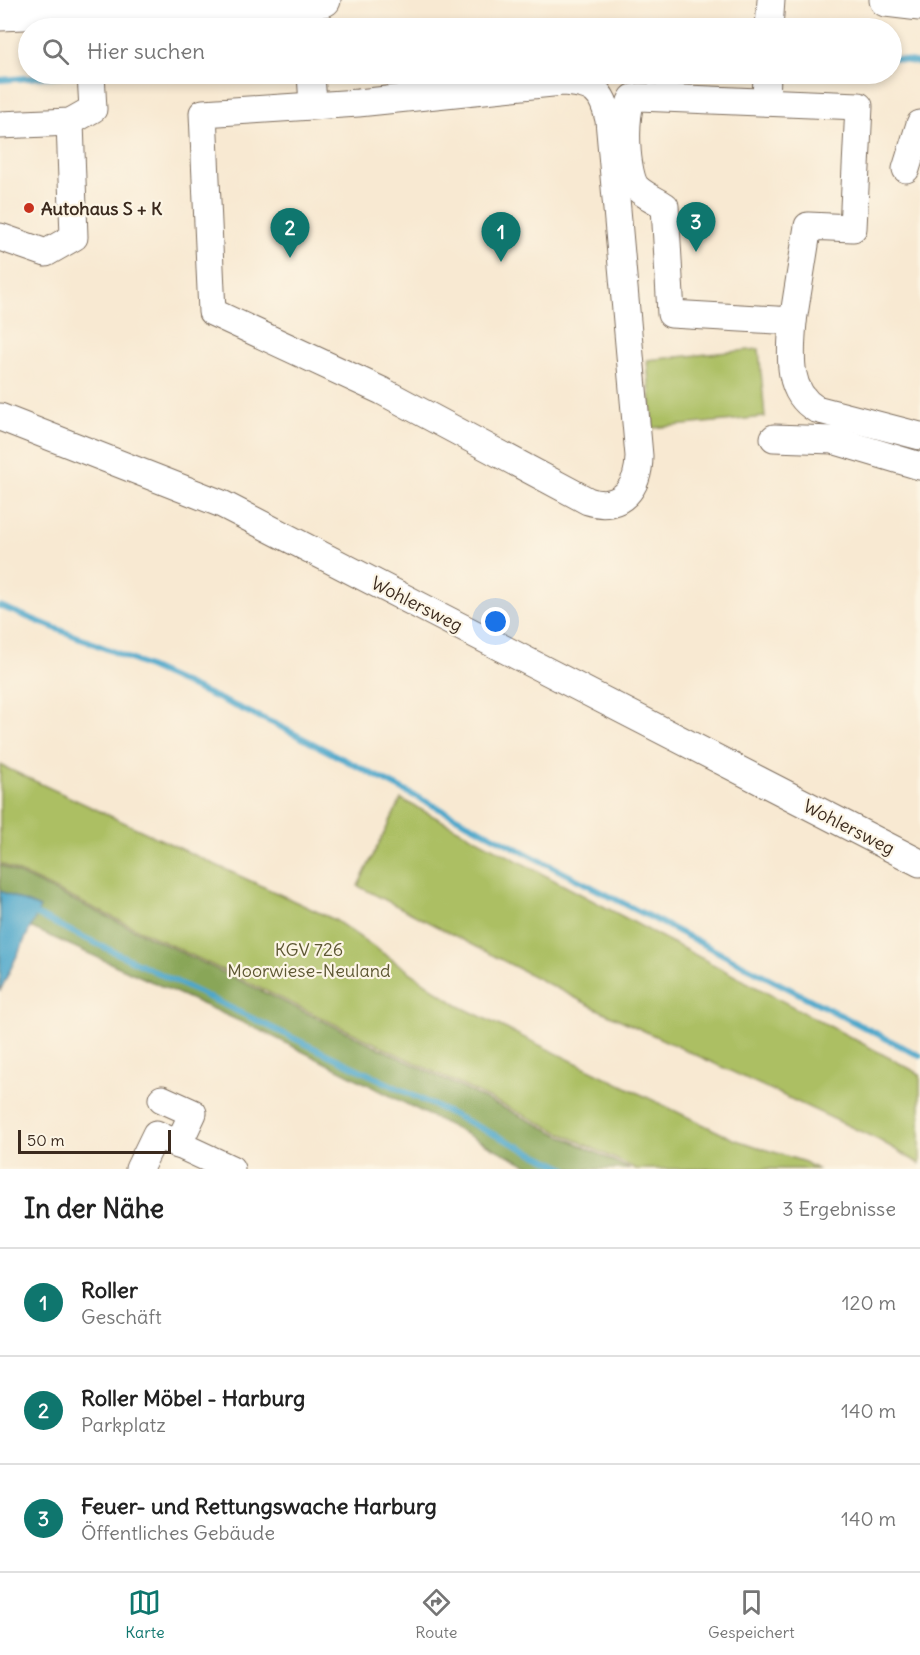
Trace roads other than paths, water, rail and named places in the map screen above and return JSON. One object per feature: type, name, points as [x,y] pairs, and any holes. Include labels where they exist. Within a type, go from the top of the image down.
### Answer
[{"type":"main road","points":[[98,18],[268,1],[324,0]]},
{"type":"main road","points":[[886,0],[920,4]]},
{"type":"main road","points":[[0,14],[70,18]]},
{"type":"street","points":[[770,18],[771,0]]},
{"type":"street","points":[[309,1],[310,18]]},
{"type":"street","points":[[312,84],[313,105]]},
{"type":"street","points":[[540,84],[203,113],[212,312],[382,391],[588,501],[606,505],[617,502],[630,490],[639,468],[639,456],[605,103],[589,86],[576,84]]},
{"type":"street","points":[[793,321],[671,314],[665,206],[637,188],[627,165],[628,108],[633,98],[767,85],[858,106],[853,228],[808,226],[793,321],[790,354],[792,375],[807,404],[816,409],[920,436]]},
{"type":"street","points":[[0,125],[70,122],[93,109],[92,86]]},
{"type":"street","points":[[0,237],[46,253],[74,237],[70,122]]},
{"type":"street","points":[[906,169],[920,124]]},
{"type":"street","name":"Wohlersweg","points":[[0,417],[222,504],[920,863]]},
{"type":"street","points":[[774,438],[833,440],[920,466]]},
{"type":"street","points":[[162,1099],[193,1113],[178,1145]]},
{"type":"street","points":[[139,1169],[156,1134],[231,1169]]},
{"type":"water","points":[[0,891],[40,908],[0,991]]},
{"type":"waterway","points":[[902,60],[920,63]]},
{"type":"waterway","points":[[0,80],[18,79]]},
{"type":"waterway","points":[[0,606],[117,653],[275,724],[920,1056]]},
{"type":"waterway","points":[[31,912],[566,1169]]},
{"type":"place","name":"Autohaus S + K","points":[[29,208]]},
{"type":"place","name":"Feuer- und Rettungswache Harburg","points":[[696,252]]},
{"type":"place","name":"Roller Möbel - Harburg","points":[[290,258]]},
{"type":"place","name":"Roller","points":[[501,262]]},
{"type":"park label","name":"KGV 726 Moorwiese-Neuland","points":[[309,959]]}]
